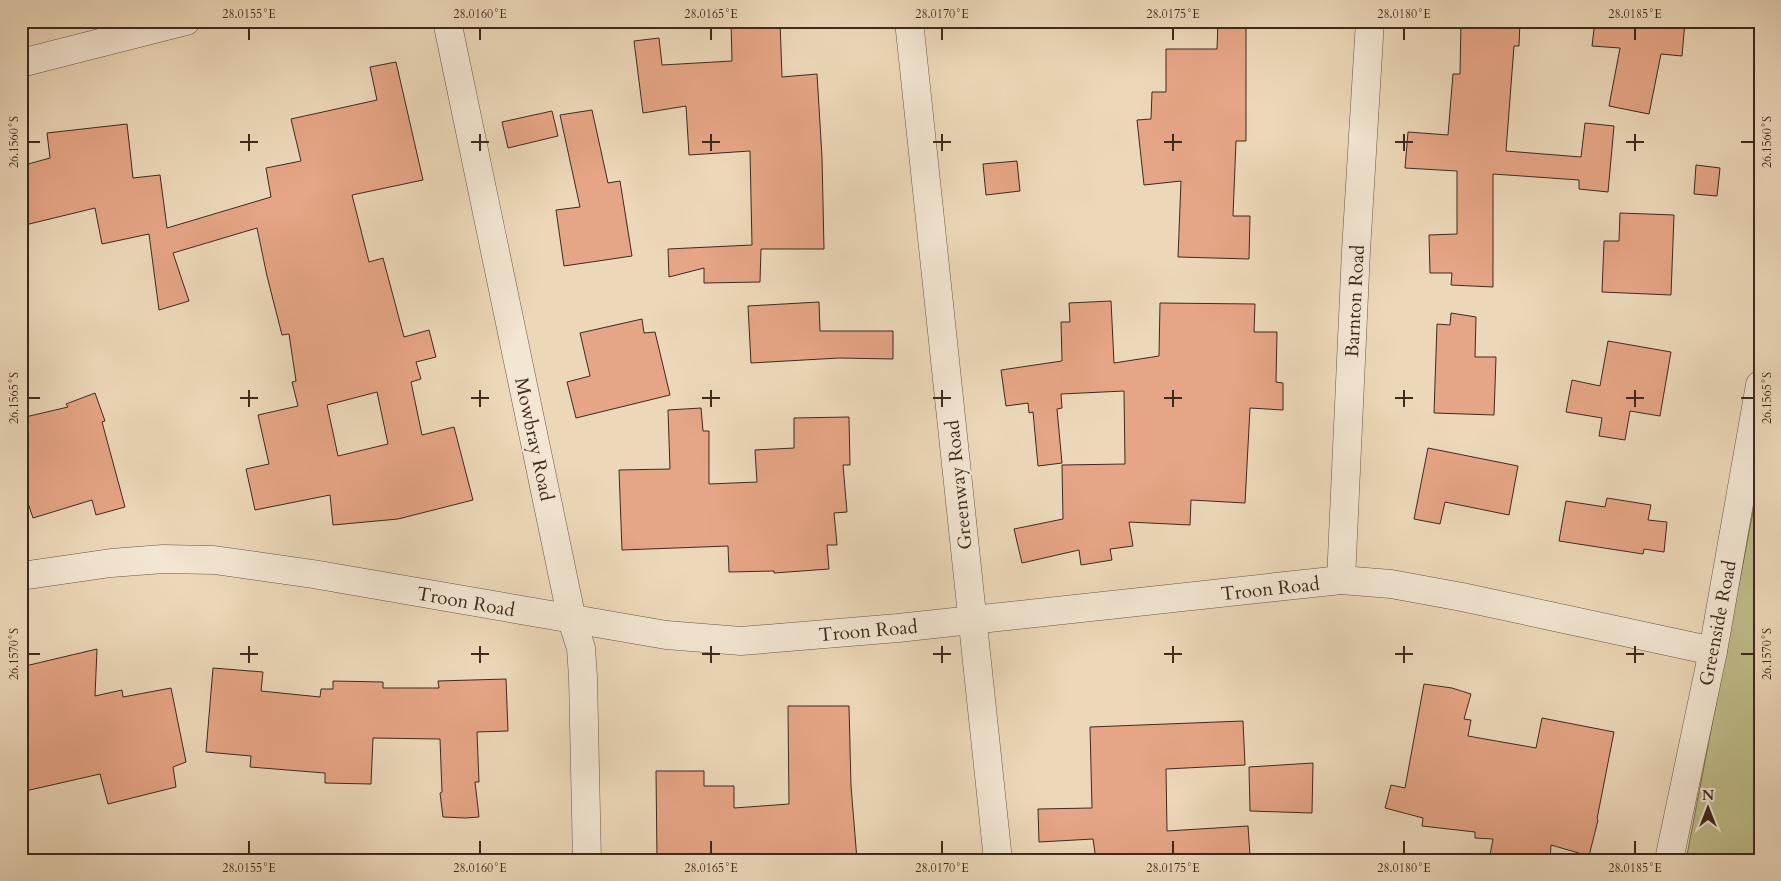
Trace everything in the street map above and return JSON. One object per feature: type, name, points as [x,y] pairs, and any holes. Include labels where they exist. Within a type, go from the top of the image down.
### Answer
[{"type":"street","points":[[21,63],[186,21]]},
{"type":"street","name":"Mowbray Road","points":[[447,21],[572,620],[581,648],[587,860]]},
{"type":"street","name":"Greenway Road","points":[[909,21],[998,860]]},
{"type":"street","name":"Barnton Road","points":[[1341,580],[1357,241],[1370,21]]},
{"type":"street","name":"Greenside Road","points":[[1669,860],[1712,651],[1760,385]]},
{"type":"street","name":"Troon Road","points":[[21,576],[111,563],[163,559],[214,560],[313,574],[666,635],[741,640],[832,634],[973,620],[1341,580],[1391,584],[1462,597],[1712,651]]},
{"type":"shaded area","points":[[1760,475],[1760,860],[1686,860]]},
{"type":"building","points":[[731,21],[780,21],[782,77],[817,74],[822,157],[824,249],[761,249],[760,282],[704,283],[704,268],[669,277],[668,249],[752,245],[750,151],[689,155],[686,106],[643,113],[634,41],[659,38],[662,65],[732,61]]},
{"type":"building","points":[[1218,21],[1246,21],[1246,141],[1236,141],[1233,216],[1250,216],[1249,259],[1178,257],[1181,181],[1144,185],[1137,120],[1151,119],[1152,92],[1166,92],[1166,49],[1217,49]]},
{"type":"building","points":[[1461,21],[1520,21],[1519,46],[1514,46],[1506,151],[1581,157],[1585,123],[1614,126],[1608,192],[1579,189],[1579,180],[1493,174],[1493,287],[1451,285],[1452,273],[1430,273],[1429,235],[1457,234],[1457,171],[1405,168],[1408,132],[1448,135],[1453,74],[1460,74]]},
{"type":"building","points":[[1595,21],[1685,21],[1682,56],[1661,54],[1649,114],[1609,106],[1620,48],[1592,46]]},
{"type":"building","points":[[396,62],[423,180],[352,195],[369,262],[383,258],[404,337],[429,330],[436,357],[416,362],[421,379],[411,382],[422,435],[454,427],[473,500],[398,519],[333,525],[330,495],[255,510],[246,469],[269,464],[258,415],[298,406],[292,382],[296,381],[289,334],[282,335],[257,228],[173,253],[189,301],[159,310],[149,234],[102,244],[95,208],[21,226],[21,166],[50,158],[47,133],[127,124],[133,178],[160,175],[167,228],[271,197],[266,168],[301,161],[291,119],[377,100],[370,67]],"holes":[[[377,392],[388,444],[338,456],[327,405]]]},
{"type":"building","points":[[592,110],[608,183],[620,181],[632,256],[564,266],[556,210],[580,207],[560,115]]},
{"type":"building","points":[[552,111],[558,136],[508,148],[502,122]]},
{"type":"building","points":[[1017,161],[1020,191],[986,195],[983,164]]},
{"type":"building","points":[[1696,165],[1720,168],[1717,196],[1694,194]]},
{"type":"building","points":[[1620,213],[1674,215],[1671,295],[1602,292],[1604,241],[1619,241]]},
{"type":"building","points":[[1111,301],[1114,363],[1159,356],[1160,303],[1255,304],[1254,332],[1277,332],[1276,382],[1283,383],[1283,410],[1250,408],[1245,503],[1191,500],[1190,525],[1129,522],[1133,546],[1110,549],[1112,560],[1081,565],[1079,550],[1022,563],[1014,529],[1063,519],[1062,465],[1125,464],[1124,391],[1061,394],[1062,408],[1057,409],[1062,463],[1038,466],[1033,412],[1029,413],[1028,403],[1006,406],[1001,370],[1062,361],[1061,322],[1070,322],[1069,303]]},
{"type":"building","points":[[819,302],[820,331],[893,331],[893,359],[839,358],[751,363],[748,306]]},
{"type":"building","points":[[1451,313],[1476,317],[1475,357],[1496,357],[1494,415],[1434,413],[1437,324],[1450,325]]},
{"type":"building","points":[[642,319],[644,333],[655,332],[670,395],[576,418],[567,382],[590,376],[580,333]]},
{"type":"building","points":[[1608,341],[1671,352],[1660,416],[1630,411],[1625,440],[1599,436],[1602,418],[1566,412],[1572,380],[1600,386]]},
{"type":"building","points":[[95,393],[105,421],[102,422],[125,507],[96,515],[92,500],[33,518],[21,482],[21,418],[68,407],[66,404]]},
{"type":"building","points":[[701,408],[703,431],[709,431],[709,484],[757,482],[755,450],[794,448],[794,418],[849,417],[850,465],[843,465],[847,512],[834,513],[837,545],[827,545],[829,569],[774,573],[774,571],[729,572],[728,546],[622,550],[619,470],[670,469],[668,410]]},
{"type":"building","points":[[1428,448],[1518,466],[1509,515],[1445,502],[1440,524],[1414,519]]},
{"type":"building","points":[[1607,498],[1651,505],[1648,520],[1667,522],[1664,552],[1644,549],[1643,554],[1559,541],[1566,501],[1605,507]]},
{"type":"building","points":[[97,649],[95,696],[122,690],[123,697],[171,688],[186,762],[173,767],[176,787],[108,804],[100,774],[21,792],[21,667]]},
{"type":"building","points":[[213,668],[263,672],[261,691],[320,697],[321,689],[333,689],[333,681],[383,682],[383,688],[439,688],[438,681],[506,679],[508,731],[477,732],[479,782],[475,782],[479,817],[443,817],[440,793],[442,792],[440,739],[373,738],[371,784],[325,783],[325,773],[250,767],[251,756],[206,752]]},
{"type":"building","points":[[1424,684],[1452,688],[1471,694],[1464,719],[1471,720],[1468,736],[1536,748],[1542,718],[1614,732],[1598,820],[1589,856],[1551,845],[1550,860],[1489,860],[1493,839],[1475,838],[1475,832],[1422,826],[1423,818],[1385,808],[1391,785],[1405,788]]},
{"type":"building","points":[[788,706],[849,706],[851,786],[857,860],[657,860],[656,771],[704,771],[704,786],[734,786],[734,808],[789,804]]},
{"type":"building","points":[[1243,721],[1245,765],[1166,769],[1167,831],[1248,826],[1250,855],[1175,858],[1175,860],[1096,860],[1093,839],[1039,842],[1038,809],[1092,808],[1090,727]]},
{"type":"building","points":[[1313,763],[1312,813],[1250,811],[1249,767]]}]
